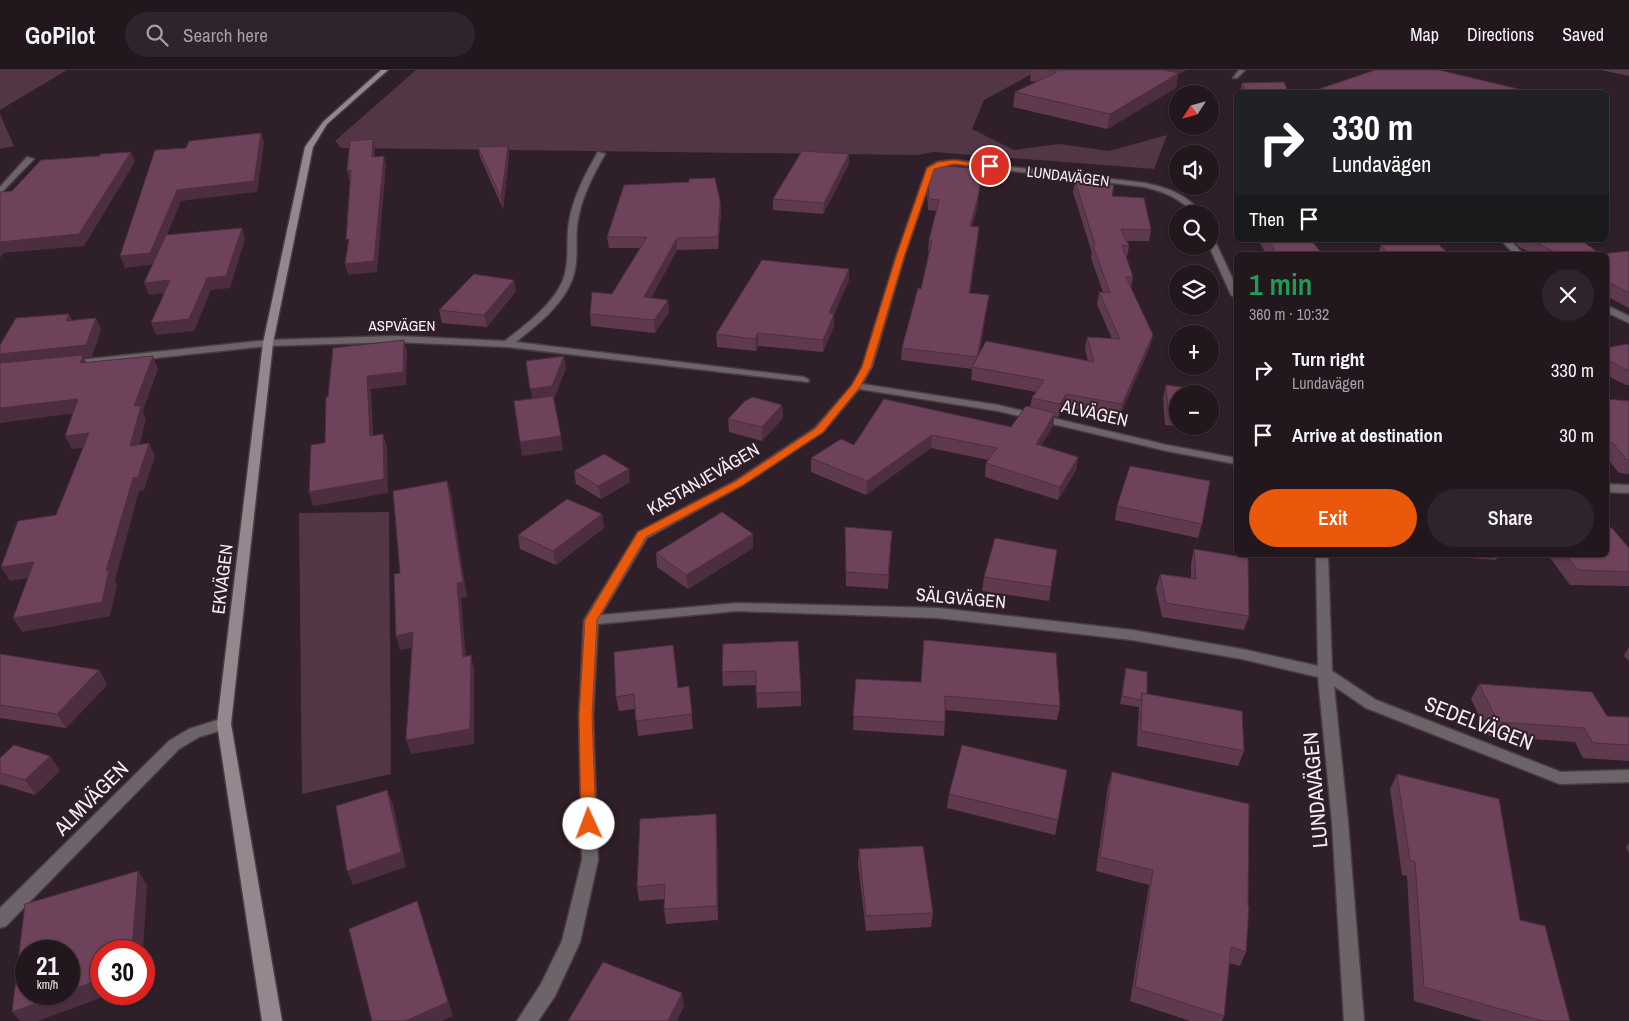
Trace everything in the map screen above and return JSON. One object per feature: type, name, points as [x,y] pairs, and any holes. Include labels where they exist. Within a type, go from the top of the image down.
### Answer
[{"type":"street","name":"EKVÄGEN","points":[[272,1021],[224,724],[268,343],[300,185],[311,142],[325,123],[385,70]]},
{"type":"street","points":[[1235,77],[1242,70]]},
{"type":"street","points":[[507,344],[533,324],[567,280],[573,251],[572,226],[577,207],[583,189],[601,154]]},
{"type":"street","points":[[0,192],[30,159]]},
{"type":"street","name":"LUNDAVÄGEN","points":[[931,168],[940,164],[954,162],[1145,185],[1167,191],[1192,205]]},
{"type":"street","name":"KASTANJEVÄGEN","points":[[527,1021],[548,990],[571,942],[590,860],[586,716],[591,620],[642,535],[739,483],[820,430],[856,386],[867,367],[900,257],[931,168]]},
{"type":"street","points":[[1506,242],[1517,252]]},
{"type":"street","points":[[1217,255],[1234,291]]},
{"type":"street","points":[[1609,310],[1629,320]]},
{"type":"street","name":"ASPVÄGEN","points":[[55,366],[268,343],[397,339],[507,344],[804,380]]},
{"type":"street","name":"ALVÄGEN","points":[[856,386],[998,408],[1167,448],[1234,460]]},
{"type":"street","points":[[1609,488],[1629,489]]},
{"type":"street","name":"LUNDAVÄGEN","points":[[1322,557],[1325,673],[1340,822],[1354,1021]]},
{"type":"street","name":"SÄLGVÄGEN","points":[[591,620],[737,606],[938,613],[1132,635],[1242,654],[1325,673]]},
{"type":"street","name":"SEDELVÄGEN","points":[[1325,673],[1371,704],[1560,778],[1629,776]]},
{"type":"street","name":"ALMVÄGEN","points":[[0,920],[174,745],[194,733],[224,724]]},
{"type":"shaded area","points":[[0,70],[67,70],[0,110]]},
{"type":"shaded area","points":[[416,70],[1039,70],[984,100],[972,129],[1014,150],[1059,144],[1109,151],[1167,135],[1154,169],[934,152],[917,155],[341,148],[335,141]]},
{"type":"shaded area","points":[[0,114],[14,146],[0,149]]},
{"type":"shaded area","points":[[389,512],[391,774],[302,794],[299,513]]},
{"type":"building","points":[[1049,70],[1164,70],[1179,73],[1110,114],[1015,92],[1057,72]]},
{"type":"building","points":[[1375,70],[1439,70],[1523,90],[1316,90]]},
{"type":"building","points":[[1284,82],[1287,90],[1245,90],[1242,83]]},
{"type":"building","points":[[261,133],[254,181],[177,190],[150,253],[120,256],[155,150],[186,148],[189,141]]},
{"type":"building","points":[[373,139],[372,157],[384,156],[374,261],[345,264],[349,239],[346,240],[351,170],[347,171],[350,141]]},
{"type":"building","points":[[508,146],[501,198],[478,147]]},
{"type":"building","points":[[802,151],[849,154],[824,203],[773,199]]},
{"type":"building","points":[[131,152],[79,234],[0,242],[0,192],[12,191],[41,160]]},
{"type":"building","points":[[934,165],[983,169],[970,226],[979,227],[969,293],[989,295],[977,357],[902,348],[918,288],[921,289],[932,240],[929,240],[939,200],[929,199],[928,184]]},
{"type":"building","points":[[715,178],[720,201],[718,237],[677,238],[644,297],[668,300],[654,320],[590,314],[592,292],[612,294],[647,237],[607,237],[624,185],[689,182],[689,179]]},
{"type":"building","points":[[1075,181],[1114,185],[1112,196],[1144,198],[1151,230],[1121,229],[1129,246],[1122,245],[1133,277],[1126,277],[1153,335],[1122,404],[1066,394],[1060,404],[1032,398],[1044,380],[972,367],[986,341],[1094,362],[1087,337],[1120,339],[1099,292],[1110,293],[1093,246],[1095,245]]},
{"type":"building","points":[[242,228],[226,276],[207,278],[189,319],[151,323],[170,280],[144,283],[166,235]]},
{"type":"building","points":[[1269,242],[1313,242],[1321,252],[1275,252]]},
{"type":"building","points":[[1536,242],[1584,242],[1597,252],[1554,252]]},
{"type":"building","points":[[1381,245],[1439,245],[1447,252],[1387,252]]},
{"type":"building","points":[[1629,251],[1629,293],[1609,283],[1609,253]]},
{"type":"building","points":[[762,260],[849,269],[829,313],[834,314],[823,340],[758,333],[755,339],[716,334]]},
{"type":"building","points":[[474,274],[514,280],[484,315],[439,310]]},
{"type":"building","points":[[69,314],[66,321],[96,318],[86,345],[0,354],[0,345],[16,318]]},
{"type":"building","points":[[404,340],[403,372],[367,376],[370,436],[383,434],[384,479],[309,492],[311,445],[325,443],[326,397],[328,397],[333,348]]},
{"type":"building","points":[[1629,345],[1629,371],[1609,361],[1609,347]]},
{"type":"building","points":[[83,355],[80,363],[153,356],[134,406],[141,406],[130,446],[149,443],[138,477],[133,478],[106,571],[109,570],[102,602],[13,618],[34,562],[1,567],[18,521],[56,515],[89,433],[65,436],[78,399],[0,408],[0,363]]},
{"type":"building","points":[[564,356],[552,386],[530,389],[526,361]]},
{"type":"building","points":[[1166,385],[1169,385],[1168,411]]},
{"type":"building","points":[[553,396],[561,436],[520,442],[514,401]]},
{"type":"building","points":[[753,397],[782,405],[762,427],[728,419],[745,401]]},
{"type":"building","points":[[884,399],[1011,427],[1026,406],[1055,413],[1036,444],[1078,457],[1060,487],[986,463],[997,448],[932,435],[867,481],[811,458],[841,439],[854,445]]},
{"type":"building","points":[[1609,399],[1629,401],[1629,460],[1613,443],[1609,443]]},
{"type":"building","points":[[604,454],[629,469],[598,486],[574,471]]},
{"type":"building","points":[[1130,466],[1210,481],[1202,524],[1117,506]]},
{"type":"building","points":[[447,481],[463,582],[457,583],[463,657],[471,655],[470,729],[406,740],[413,632],[396,636],[394,574],[400,573],[393,491]]},
{"type":"building","points":[[567,499],[602,514],[553,551],[518,535]]},
{"type":"building","points":[[722,512],[753,534],[686,575],[656,553]]},
{"type":"building","points":[[845,527],[892,531],[888,575],[846,572]]},
{"type":"building","points":[[1609,528],[1612,528],[1629,548],[1629,572],[1578,570],[1568,557],[1609,557]]},
{"type":"building","points":[[995,538],[1057,550],[1051,587],[984,577]]},
{"type":"building","points":[[1194,549],[1248,558],[1249,616],[1166,603],[1160,574],[1196,579]]},
{"type":"building","points":[[924,640],[1056,653],[1060,706],[945,696],[945,722],[853,716],[856,679],[921,682]]},
{"type":"building","points":[[798,641],[801,692],[756,693],[756,671],[722,672],[723,644]]},
{"type":"building","points":[[673,645],[678,688],[689,686],[692,714],[636,721],[634,694],[616,697],[614,652]]},
{"type":"building","points":[[0,654],[99,670],[57,714],[0,705]]},
{"type":"building","points":[[1126,668],[1147,672],[1147,694],[1142,693],[1141,700],[1122,696]]},
{"type":"building","points":[[1479,684],[1592,692],[1607,716],[1629,717],[1629,745],[1593,743],[1584,728],[1498,722]]},
{"type":"building","points":[[1142,693],[1242,711],[1244,751],[1141,731]]},
{"type":"building","points":[[14,745],[50,756],[25,780],[0,773],[0,758]]},
{"type":"building","points":[[962,745],[1067,770],[1058,820],[949,794]]},
{"type":"building","points":[[1112,772],[1249,804],[1249,906],[1246,952],[1231,947],[1224,1016],[1135,987],[1153,870],[1100,857]]},
{"type":"building","points":[[1397,774],[1499,799],[1520,920],[1545,926],[1570,1021],[1542,1021],[1424,987],[1415,862],[1410,860]]},
{"type":"building","points":[[387,790],[401,852],[347,871],[336,806]]},
{"type":"building","points":[[716,814],[717,906],[664,909],[665,884],[637,887],[640,819]]},
{"type":"building","points":[[923,846],[933,913],[866,916],[859,849]]},
{"type":"building","points":[[138,871],[133,940],[90,940],[90,983],[80,987],[80,940],[21,940],[25,904]]},
{"type":"building","points":[[417,901],[448,1002],[405,1021],[372,1021],[349,929]]},
{"type":"building","points":[[603,962],[682,993],[668,1021],[568,1021]]},
{"type":"building","points":[[15,987],[15,1005],[31,1005],[12,1012]]},
{"type":"route","points":[[589,824],[586,716],[591,620],[642,535],[739,483],[820,430],[856,386],[867,367],[900,257],[931,168],[940,164],[954,162],[990,166]]}]
